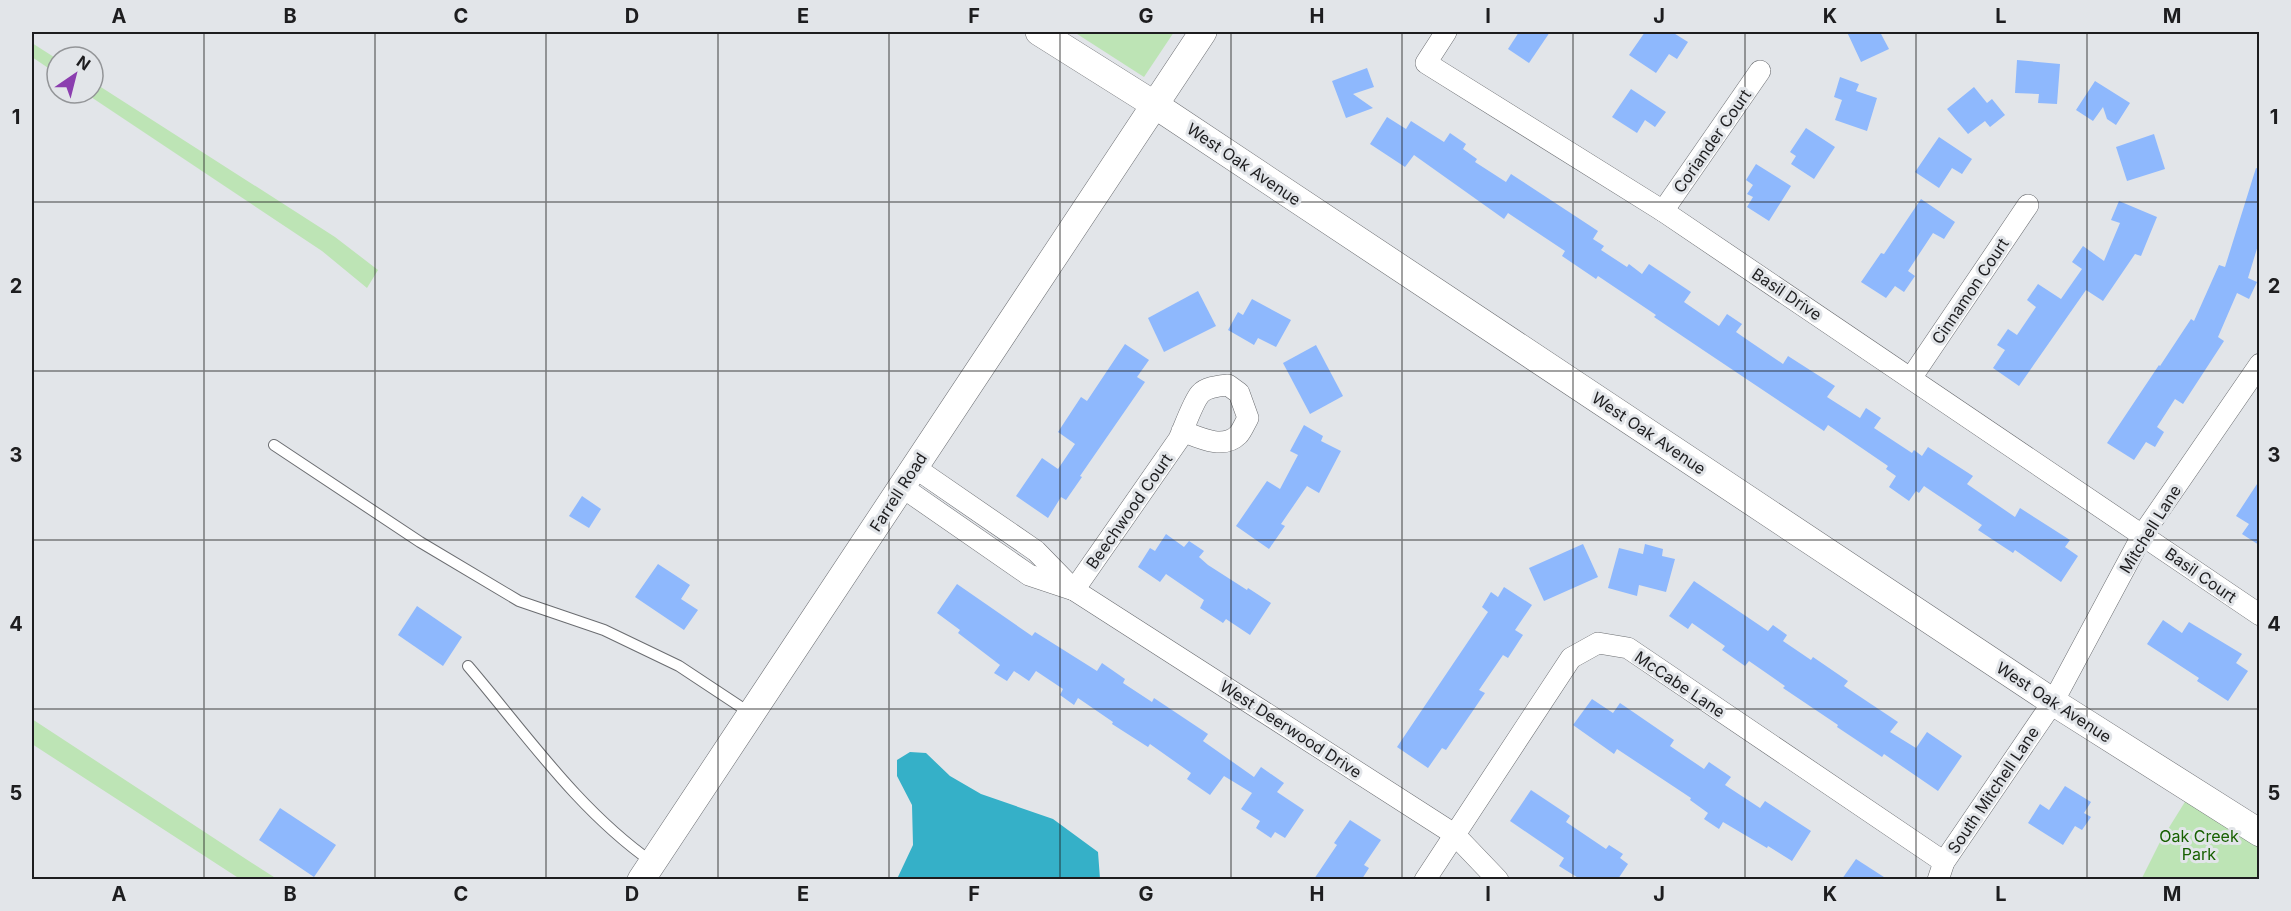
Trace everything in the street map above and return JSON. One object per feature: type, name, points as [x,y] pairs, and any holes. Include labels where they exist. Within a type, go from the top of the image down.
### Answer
[{"type":"street","name":"West Oak Avenue","points":[[1039,32],[1155,105],[2053,702],[2259,833]]},
{"type":"street","name":"Farrell Road","points":[[647,871],[1203,32]]},
{"type":"street","name":"Basil Drive","points":[[1446,32],[1425,63],[1663,211],[2143,534]]},
{"type":"street","name":"Coriander Court","points":[[1663,211],[1760,71]]},
{"type":"street","name":"Cinnamon Court","points":[[1911,378],[2028,205]]},
{"type":"street","name":"Mitchell Lane","points":[[2053,702],[2143,534],[2259,364]]},
{"type":"street","name":"Beechwood Court","points":[[1074,590],[1182,431]]},
{"type":"street","name":"West Deerwood Drive","points":[[908,477],[1029,575],[1074,590],[1454,834],[1498,879]]},
{"type":"street","name":"Basil Court","points":[[2143,534],[2259,615]]},
{"type":"street","name":"McCabe Lane","points":[[1425,879],[1571,658],[1598,643],[1628,648],[1941,871]]},
{"type":"street","name":"South Mitchell Lane","points":[[1941,871],[2053,702]]},
{"type":"lane","points":[[274,445],[420,542],[519,601],[604,630],[680,666],[751,714]]},
{"type":"lane","points":[[468,666],[553,770],[620,837],[647,871]]},
{"type":"green space","points":[[1074,32],[1174,32],[1144,77]]},
{"type":"green space","points":[[32,43],[45,51],[45,66],[32,57]]},
{"type":"green space","points":[[105,90],[335,237],[378,270],[367,288],[322,251],[103,105],[105,105]]},
{"type":"green space","points":[[32,719],[277,879],[240,879],[32,744]]},
{"type":"green space","name":"Oak Creek Park","points":[[2188,797],[2259,844],[2259,879],[2141,880],[2160,842]]},
{"type":"water","points":[[910,752],[926,753],[950,776],[981,794],[1053,819],[1098,852],[1100,879],[897,879],[913,845],[912,805],[897,776],[897,760]]},
{"type":"building","points":[[1519,32],[1550,32],[1529,63],[1508,49]]},
{"type":"building","points":[[1645,32],[1672,32],[1688,42],[1677,59],[1669,54],[1656,73],[1629,55]]},
{"type":"building","points":[[1847,32],[1880,32],[1889,49],[1861,62]]},
{"type":"building","points":[[2017,60],[2060,64],[2057,104],[2038,103],[2039,94],[2015,93]]},
{"type":"building","points":[[1367,68],[1374,87],[1353,94],[1373,108],[1346,118],[1332,81]]},
{"type":"building","points":[[1840,77],[1859,84],[1856,91],[1877,98],[1867,131],[1835,120],[1842,100],[1834,97]]},
{"type":"building","points":[[2095,81],[2130,103],[2116,125],[2107,119],[2103,107],[2093,121],[2076,110]]},
{"type":"building","points":[[1974,87],[1987,103],[1992,99],[2005,115],[1990,127],[1985,121],[1968,134],[1947,109]]},
{"type":"building","points":[[1631,89],[1666,112],[1655,127],[1645,120],[1637,133],[1612,117]]},
{"type":"building","points":[[1387,117],[1406,129],[1411,121],[1444,142],[1450,133],[1466,144],[1463,149],[1477,159],[1475,162],[1506,182],[1511,174],[1598,231],[1593,239],[1604,246],[1601,250],[1627,267],[1629,264],[1642,274],[1649,264],[1691,292],[1684,302],[1719,326],[1727,314],[1742,324],[1736,332],[1783,364],[1788,356],[1835,386],[1827,397],[1860,418],[1866,408],[1881,418],[1874,428],[1912,453],[1914,450],[1922,456],[1928,447],[1973,476],[1967,484],[2015,517],[2020,508],[2070,540],[2065,547],[2078,556],[2061,582],[2015,550],[2013,553],[1978,530],[1982,525],[1924,486],[1919,493],[1916,491],[1909,501],[1889,487],[1896,476],[1886,469],[1888,466],[1828,425],[1824,431],[1654,317],[1656,315],[1598,276],[1596,279],[1562,256],[1565,251],[1508,213],[1504,219],[1414,155],[1405,167],[1370,144]]},
{"type":"building","points":[[1806,128],[1835,147],[1814,179],[1791,164],[1796,156],[1790,152]]},
{"type":"building","points":[[2154,134],[2165,169],[2127,181],[2116,147]]},
{"type":"building","points":[[1939,137],[1972,159],[1962,174],[1952,168],[1939,188],[1915,172]]},
{"type":"building","points":[[1756,164],[1791,186],[1769,221],[1747,207],[1753,197],[1747,194],[1753,185],[1746,180]]},
{"type":"building","points":[[2256,168],[2259,169],[2259,242],[2248,278],[2257,282],[2249,299],[2237,293],[2218,337],[2224,341],[2183,404],[2175,399],[2157,427],[2164,432],[2155,447],[2146,442],[2134,460],[2107,443],[2191,319],[2194,321],[2219,265],[2225,267]]},
{"type":"building","points":[[1921,199],[1955,222],[1944,239],[1933,233],[1908,271],[1915,276],[1904,292],[1895,286],[1886,298],[1861,282],[1881,253],[1884,254]]},
{"type":"building","points":[[2119,201],[2157,217],[2141,256],[2135,254],[2103,301],[2086,290],[2019,386],[1993,368],[2005,350],[1997,345],[2008,329],[2017,335],[2036,307],[2027,300],[2038,284],[2061,299],[2082,269],[2072,262],[2083,246],[2104,261],[2120,223],[2111,220]]},
{"type":"building","points":[[1198,291],[1216,326],[1164,352],[1148,318]]},
{"type":"building","points":[[1252,299],[1291,320],[1276,347],[1258,338],[1254,345],[1228,330],[1238,312],[1243,315]]},
{"type":"building","points":[[1125,344],[1149,360],[1137,377],[1145,382],[1066,500],[1061,497],[1048,518],[1016,496],[1042,458],[1058,469],[1075,444],[1058,432],[1081,397],[1087,401]]},
{"type":"building","points":[[1316,345],[1343,396],[1310,414],[1283,363]]},
{"type":"building","points":[[1304,425],[1323,436],[1321,441],[1341,451],[1319,493],[1307,486],[1281,524],[1285,526],[1269,549],[1236,526],[1267,481],[1280,489],[1298,455],[1290,451]]},
{"type":"building","points":[[2259,481],[2259,545],[2242,534],[2249,524],[2236,516]]},
{"type":"building","points":[[582,496],[601,509],[589,528],[569,516]]},
{"type":"building","points":[[1166,534],[1184,547],[1189,541],[1204,551],[1199,557],[1208,565],[1271,603],[1250,635],[1226,619],[1223,623],[1200,608],[1204,600],[1166,574],[1160,582],[1138,567],[1150,548],[1155,551]]},
{"type":"building","points":[[1583,544],[1598,577],[1544,601],[1529,568]]},
{"type":"building","points":[[1645,544],[1663,549],[1662,556],[1675,559],[1666,592],[1639,585],[1637,596],[1608,588],[1619,548],[1643,554]]},
{"type":"building","points":[[658,564],[690,585],[681,599],[698,610],[684,630],[635,597]]},
{"type":"building","points":[[1694,581],[1768,631],[1773,625],[1787,635],[1783,641],[1811,660],[1813,657],[1848,681],[1844,686],[1898,722],[1890,732],[1916,748],[1927,732],[1962,756],[1938,791],[1884,754],[1882,757],[1837,727],[1838,725],[1783,688],[1785,686],[1749,661],[1745,666],[1722,650],[1725,646],[1692,623],[1688,629],[1669,616]]},
{"type":"building","points":[[957,584],[1032,636],[1035,632],[1097,671],[1102,663],[1125,679],[1123,683],[1152,702],[1154,698],[1208,734],[1203,741],[1254,777],[1261,767],[1284,783],[1277,792],[1304,810],[1285,838],[1275,832],[1271,838],[1256,828],[1260,821],[1241,809],[1252,793],[1224,776],[1210,795],[1187,779],[1191,773],[1150,744],[1148,747],[1112,724],[1113,722],[1078,698],[1074,705],[1060,695],[1063,689],[1036,671],[1029,681],[1014,671],[1007,681],[994,673],[1000,665],[958,633],[960,630],[937,613]]},
{"type":"building","points":[[1504,587],[1532,605],[1515,630],[1523,635],[1508,658],[1503,655],[1479,690],[1485,693],[1446,750],[1442,748],[1428,768],[1397,747],[1488,612],[1482,607],[1491,592],[1498,597]]},
{"type":"building","points":[[417,606],[462,637],[443,666],[398,635]]},
{"type":"building","points":[[2163,620],[2182,633],[2189,622],[2242,654],[2236,663],[2248,671],[2228,701],[2197,681],[2199,678],[2147,644]]},
{"type":"building","points":[[1592,699],[1613,713],[1620,703],[1674,740],[1670,746],[1704,769],[1709,762],[1731,777],[1725,785],[1760,808],[1765,801],[1811,831],[1792,861],[1723,822],[1719,829],[1704,819],[1708,813],[1690,800],[1691,798],[1617,749],[1614,754],[1573,725]]},
{"type":"building","points":[[2065,786],[2091,802],[2084,813],[2091,817],[2082,830],[2075,826],[2063,845],[2028,823],[2040,804],[2049,810]]},
{"type":"building","points":[[1531,790],[1570,816],[1566,822],[1606,849],[1609,845],[1623,854],[1620,858],[1628,864],[1618,879],[1580,879],[1559,866],[1564,858],[1510,821]]},
{"type":"building","points":[[280,808],[336,845],[314,877],[259,840]]},
{"type":"building","points":[[1350,820],[1381,840],[1364,865],[1369,868],[1362,879],[1314,879],[1337,845],[1334,843]]},
{"type":"building","points":[[1856,859],[1887,879],[1842,879]]}]
